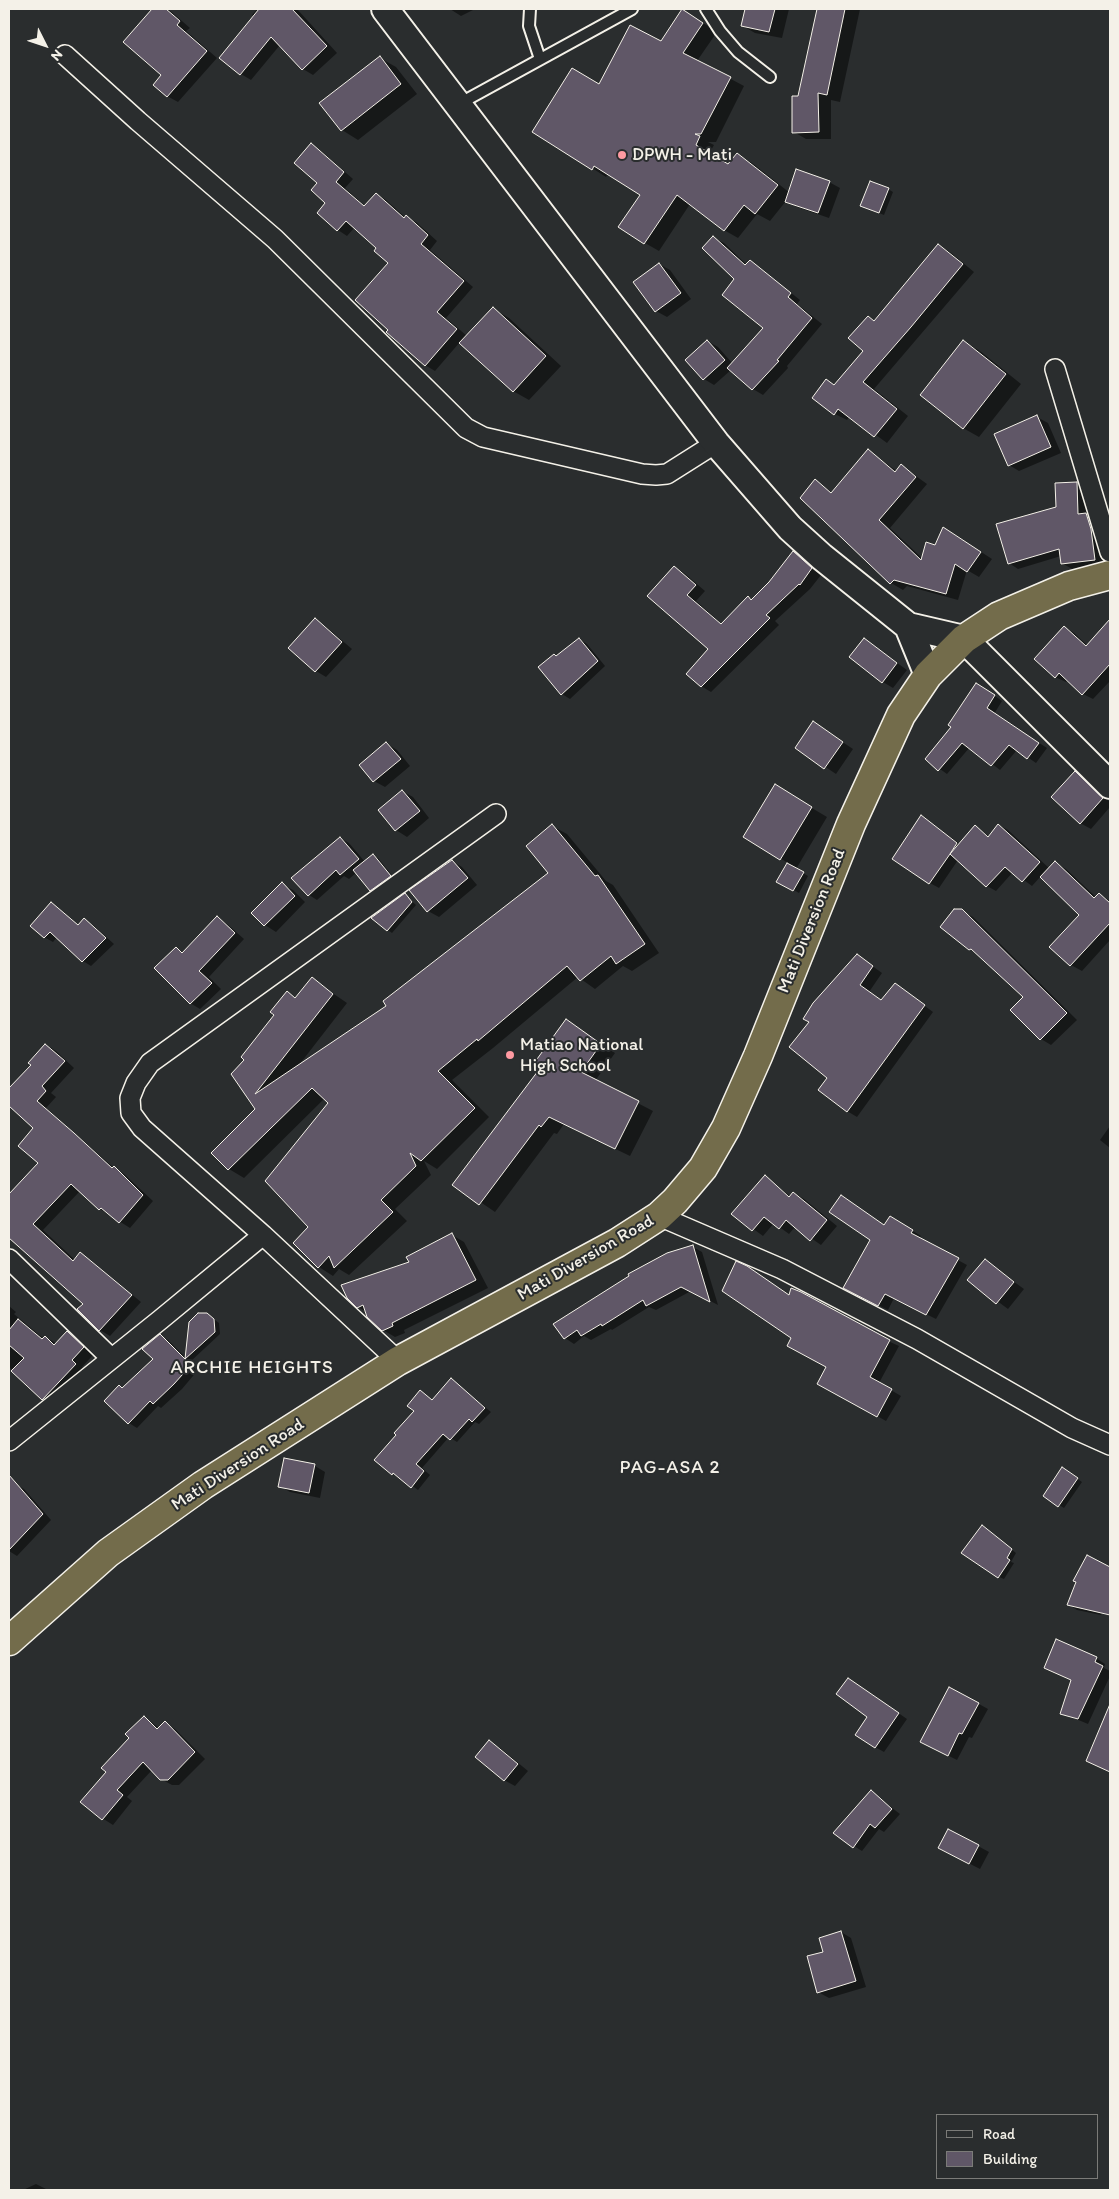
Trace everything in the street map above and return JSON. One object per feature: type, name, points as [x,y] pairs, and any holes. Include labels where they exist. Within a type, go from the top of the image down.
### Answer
[{"type":"highway","name":"Mati Diversion Road","points":[[9,1641],[108,1553],[195,1490],[398,1361],[556,1277],[659,1216],[675,1201],[703,1168],[726,1128],[758,1056],[855,815],[901,715],[928,675],[964,639],[999,616],[1069,586],[1110,575]]},
{"type":"street","points":[[385,9],[716,443],[790,528],[822,557],[908,626],[964,639],[1110,785]]},
{"type":"street","points":[[65,55],[138,121],[275,239],[466,428],[483,437],[642,474],[656,475],[667,474],[716,443]]},
{"type":"street","points":[[1055,369],[1110,552]]},
{"type":"street","points":[[908,626],[928,675]]},
{"type":"street","points":[[398,1361],[263,1235],[142,1128],[131,1113],[130,1098],[136,1083],[150,1063],[496,814]]},
{"type":"street","points":[[659,1216],[782,1269],[917,1339],[1072,1428],[1110,1445]]},
{"type":"street","points":[[9,1441],[263,1235]]},
{"type":"street","points":[[9,1259],[111,1358]]},
{"type":"lane","points":[[530,9],[529,26],[540,59]]},
{"type":"lane","points":[[458,105],[632,9]]},
{"type":"lane","points":[[706,9],[720,31],[738,52],[770,77]]},
{"type":"building","points":[[152,9],[166,9],[180,21],[177,25],[207,51],[167,97],[153,85],[161,75],[123,42]]},
{"type":"building","points":[[259,9],[292,9],[327,46],[302,70],[271,37],[240,75],[219,58]]},
{"type":"building","points":[[682,9],[703,23],[683,53],[731,77],[701,134],[695,134],[700,136],[696,145],[728,164],[737,153],[778,185],[755,214],[744,205],[724,231],[677,195],[644,244],[618,227],[640,195],[594,166],[592,170],[532,132],[572,68],[599,84],[630,25],[661,41]]},
{"type":"building","points":[[745,9],[775,9],[769,32],[741,26]]},
{"type":"building","points":[[817,9],[845,9],[827,95],[818,93],[819,132],[792,133],[792,96],[798,96]]},
{"type":"building","points":[[380,56],[401,84],[341,131],[319,103]]},
{"type":"building","points":[[311,143],[344,172],[336,182],[364,206],[376,193],[404,218],[406,215],[428,235],[421,244],[464,281],[437,312],[457,329],[425,366],[386,332],[388,330],[355,300],[388,263],[374,251],[376,248],[346,221],[337,231],[317,213],[325,203],[311,190],[317,183],[294,163]]},
{"type":"building","points":[[796,169],[830,181],[818,213],[785,202]]},
{"type":"building","points":[[870,181],[889,188],[879,213],[860,206]]},
{"type":"building","points":[[713,236],[745,265],[750,260],[791,293],[788,297],[812,318],[777,360],[779,361],[752,390],[727,368],[763,328],[722,295],[734,279],[702,248]]},
{"type":"building","points":[[938,244],[963,264],[863,382],[897,409],[874,437],[838,409],[834,415],[812,398],[826,379],[834,385],[863,351],[848,338],[868,316],[874,321]]},
{"type":"building","points":[[659,263],[681,293],[655,312],[633,282]]},
{"type":"building","points":[[493,307],[546,356],[513,392],[459,343]]},
{"type":"building","points":[[707,340],[725,360],[703,380],[685,360]]},
{"type":"building","points":[[963,340],[1006,374],[963,429],[920,395]]},
{"type":"building","points":[[1037,415],[1051,447],[1008,466],[994,434]]},
{"type":"building","points":[[868,449],[895,472],[901,464],[916,477],[879,520],[921,560],[926,542],[935,545],[943,527],[981,552],[967,572],[955,564],[946,594],[894,580],[890,584],[800,498],[815,479],[831,493]]},
{"type":"building","points":[[1077,482],[1078,514],[1086,513],[1091,529],[1095,560],[1061,564],[1059,549],[1008,564],[996,524],[1056,507],[1055,483]]},
{"type":"building","points":[[793,551],[812,568],[800,585],[766,615],[770,618],[701,687],[686,674],[708,649],[647,596],[674,566],[696,585],[687,595],[721,624],[748,596],[751,600],[769,582]]},
{"type":"building","points":[[315,618],[342,642],[315,672],[288,648]]},
{"type":"building","points":[[1110,619],[1110,664],[1082,695],[1059,673],[1055,678],[1034,659],[1064,626],[1086,646]]},
{"type":"building","points":[[579,638],[598,661],[561,695],[538,667]]},
{"type":"building","points":[[864,638],[897,663],[882,683],[849,657]]},
{"type":"building","points":[[976,683],[995,695],[987,708],[1039,743],[1027,759],[1009,745],[991,766],[962,743],[938,771],[925,759],[951,727],[948,725]]},
{"type":"building","points":[[813,721],[843,742],[824,769],[795,748]]},
{"type":"building","points":[[386,742],[401,759],[373,782],[359,765]]},
{"type":"building","points":[[1075,771],[1103,798],[1080,824],[1051,797]]},
{"type":"building","points":[[775,784],[812,807],[780,860],[743,837]]},
{"type":"building","points":[[402,790],[420,811],[395,831],[378,810]]},
{"type":"building","points":[[921,815],[957,843],[929,884],[892,859]]},
{"type":"building","points":[[552,824],[595,876],[598,875],[645,944],[616,964],[611,956],[580,981],[567,966],[478,1041],[477,1039],[438,1071],[475,1108],[421,1161],[410,1153],[416,1166],[381,1200],[393,1212],[334,1268],[329,1256],[318,1268],[293,1243],[308,1227],[265,1181],[328,1103],[312,1088],[228,1170],[211,1153],[255,1109],[231,1074],[244,1060],[241,1057],[274,1015],[270,1012],[287,991],[295,998],[312,977],[333,994],[255,1094],[386,1006],[383,1001],[548,873],[526,846]]},
{"type":"building","points":[[998,824],[1040,862],[1022,882],[1005,867],[986,887],[950,854],[975,825],[988,837]]},
{"type":"building","points":[[340,837],[359,859],[340,875],[336,870],[308,896],[291,878]]},
{"type":"building","points":[[373,854],[391,876],[370,891],[353,870]]},
{"type":"building","points":[[452,860],[468,878],[427,912],[409,890]]},
{"type":"building","points":[[1055,861],[1094,898],[1099,893],[1110,903],[1110,923],[1070,966],[1049,947],[1079,915],[1040,877]]},
{"type":"building","points":[[787,863],[804,872],[793,891],[776,882]]},
{"type":"building","points":[[282,882],[295,896],[264,926],[251,913]]},
{"type":"building","points":[[405,893],[412,902],[387,931],[371,918]]},
{"type":"building","points":[[51,902],[78,925],[84,918],[106,938],[82,962],[50,932],[44,938],[30,926]]},
{"type":"building","points":[[954,909],[962,909],[1067,1013],[1040,1040],[1010,1010],[1023,997],[971,949],[969,950],[940,927]]},
{"type":"building","points":[[217,916],[235,933],[199,971],[212,983],[190,1004],[154,968],[176,947],[182,953]]},
{"type":"building","points":[[857,954],[873,966],[860,985],[881,1000],[895,983],[925,1005],[847,1112],[818,1090],[827,1078],[789,1047],[809,1022],[803,1019],[813,1003]]},
{"type":"building","points":[[566,1019],[601,1044],[581,1072],[639,1101],[615,1149],[549,1117],[541,1127],[539,1125],[479,1205],[452,1185],[538,1071],[532,1066]]},
{"type":"building","points":[[45,1044],[65,1061],[42,1086],[46,1091],[37,1101],[112,1168],[114,1166],[143,1195],[119,1223],[101,1208],[99,1210],[71,1184],[33,1224],[73,1261],[80,1252],[132,1295],[99,1331],[77,1309],[83,1304],[9,1238],[9,1194],[38,1163],[18,1146],[33,1128],[9,1106],[9,1088],[31,1065],[28,1063]]},
{"type":"building","points":[[765,1175],[789,1197],[793,1192],[827,1220],[810,1241],[786,1220],[779,1229],[764,1217],[752,1231],[731,1214]]},
{"type":"building","points":[[841,1195],[884,1225],[890,1216],[913,1230],[911,1233],[959,1258],[926,1315],[885,1294],[878,1306],[843,1288],[870,1240],[829,1212]]},
{"type":"building","points":[[452,1233],[476,1280],[392,1323],[393,1326],[382,1331],[367,1317],[363,1305],[357,1308],[347,1298],[341,1285],[409,1262],[406,1257]]},
{"type":"building","points":[[693,1245],[710,1302],[681,1287],[646,1306],[643,1300],[602,1326],[601,1324],[581,1336],[577,1330],[564,1339],[553,1324],[629,1276],[628,1274],[667,1253]]},
{"type":"building","points":[[985,1259],[1014,1282],[996,1304],[967,1280]]},
{"type":"building","points":[[736,1261],[747,1266],[789,1295],[791,1288],[801,1292],[890,1340],[870,1377],[892,1389],[877,1417],[817,1384],[826,1367],[787,1346],[791,1338],[722,1291]]},
{"type":"building","points":[[198,1313],[207,1313],[214,1319],[215,1332],[185,1359],[189,1322]]},
{"type":"building","points":[[18,1319],[42,1339],[45,1336],[54,1345],[67,1331],[84,1347],[72,1360],[76,1364],[42,1400],[11,1371],[24,1358],[9,1345],[9,1330]]},
{"type":"building","points":[[160,1334],[191,1365],[153,1404],[150,1401],[128,1424],[104,1401],[119,1385],[122,1388],[153,1359],[142,1349]]},
{"type":"building","points":[[451,1378],[485,1408],[472,1422],[469,1419],[450,1440],[443,1434],[416,1464],[424,1471],[411,1488],[374,1460],[396,1435],[394,1433],[414,1411],[407,1406],[420,1390],[432,1400]]},
{"type":"building","points":[[284,1458],[315,1464],[309,1493],[278,1487]]},
{"type":"building","points":[[1062,1467],[1078,1478],[1058,1507],[1043,1496]]},
{"type":"building","points":[[9,1475],[43,1514],[9,1550]]},
{"type":"building","points":[[982,1525],[1012,1549],[1007,1558],[1010,1560],[998,1578],[961,1553]]},
{"type":"building","points":[[1087,1555],[1110,1567],[1110,1615],[1067,1605],[1076,1582],[1073,1581]]},
{"type":"building","points":[[1056,1639],[1097,1657],[1095,1662],[1103,1666],[1078,1719],[1060,1714],[1071,1680],[1044,1668]]},
{"type":"building","points":[[848,1678],[899,1713],[875,1748],[855,1735],[867,1717],[836,1694]]},
{"type":"building","points":[[949,1687],[979,1703],[962,1734],[959,1733],[948,1756],[920,1742]]},
{"type":"building","points":[[1110,1704],[1110,1772],[1086,1761]]},
{"type":"building","points":[[144,1716],[157,1729],[165,1721],[195,1752],[168,1780],[160,1780],[143,1762],[117,1790],[123,1795],[102,1820],[80,1802],[106,1772],[101,1768],[129,1738],[125,1734]]},
{"type":"building","points":[[489,1740],[518,1764],[504,1781],[475,1757]]},
{"type":"building","points":[[871,1790],[892,1809],[875,1828],[870,1824],[853,1848],[833,1833]]},
{"type":"building","points":[[948,1829],[979,1845],[969,1864],[938,1848]]},
{"type":"building","points":[[841,1931],[856,1981],[817,1993],[807,1956],[823,1952],[819,1938]]},
{"type":"place","name":"DPWH - Mati","points":[[622,155]]},
{"type":"place","name":"Matiao National High School","points":[[510,1055]]},
{"type":"district","name":"ARCHIE HEIGHTS","points":[[252,1368]]},
{"type":"district","name":"PAG-ASA 2","points":[[670,1468]]}]
